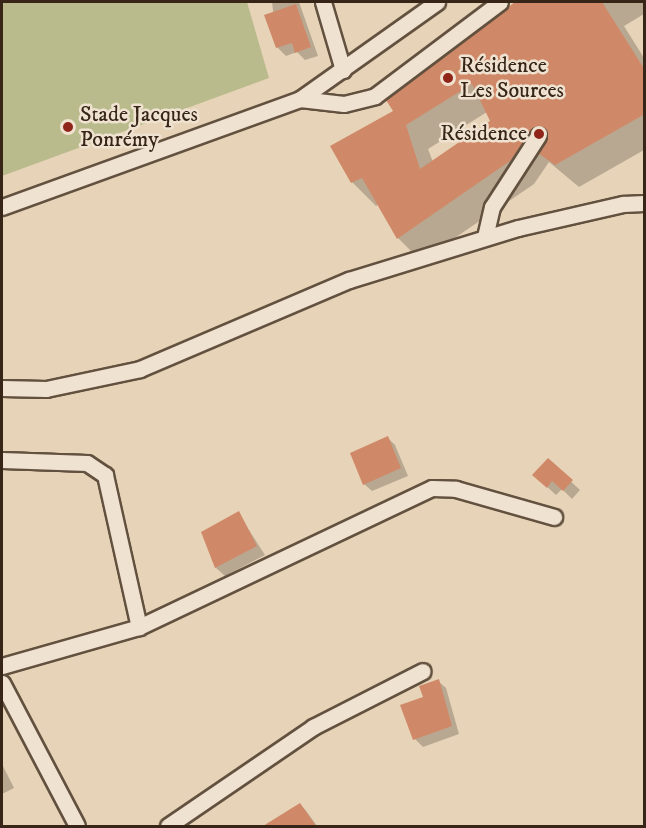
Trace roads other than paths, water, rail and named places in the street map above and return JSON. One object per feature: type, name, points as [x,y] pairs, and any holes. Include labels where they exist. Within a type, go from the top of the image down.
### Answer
[{"type":"street","points":[[323,2],[343,70]]},
{"type":"street","points":[[2,207],[300,99],[437,2]]},
{"type":"street","points":[[300,99],[344,104],[375,96],[500,2]]},
{"type":"street","points":[[485,237],[492,207],[538,136]]},
{"type":"street","points":[[2,388],[46,389],[140,369],[308,296],[485,237],[623,204],[645,203]]},
{"type":"street","points":[[2,460],[87,463],[105,475],[139,627]]},
{"type":"street","points":[[2,666],[139,627],[432,488],[456,489],[554,517]]},
{"type":"street","points":[[168,826],[313,727],[423,671]]},
{"type":"street","points":[[2,683],[77,826]]},
{"type":"place","name":"Résidence Les Sources","points":[[448,78]]},
{"type":"place","name":"Stade Jacques Ponrémy","points":[[68,127]]},
{"type":"place","name":"Résidence","points":[[539,134]]}]
